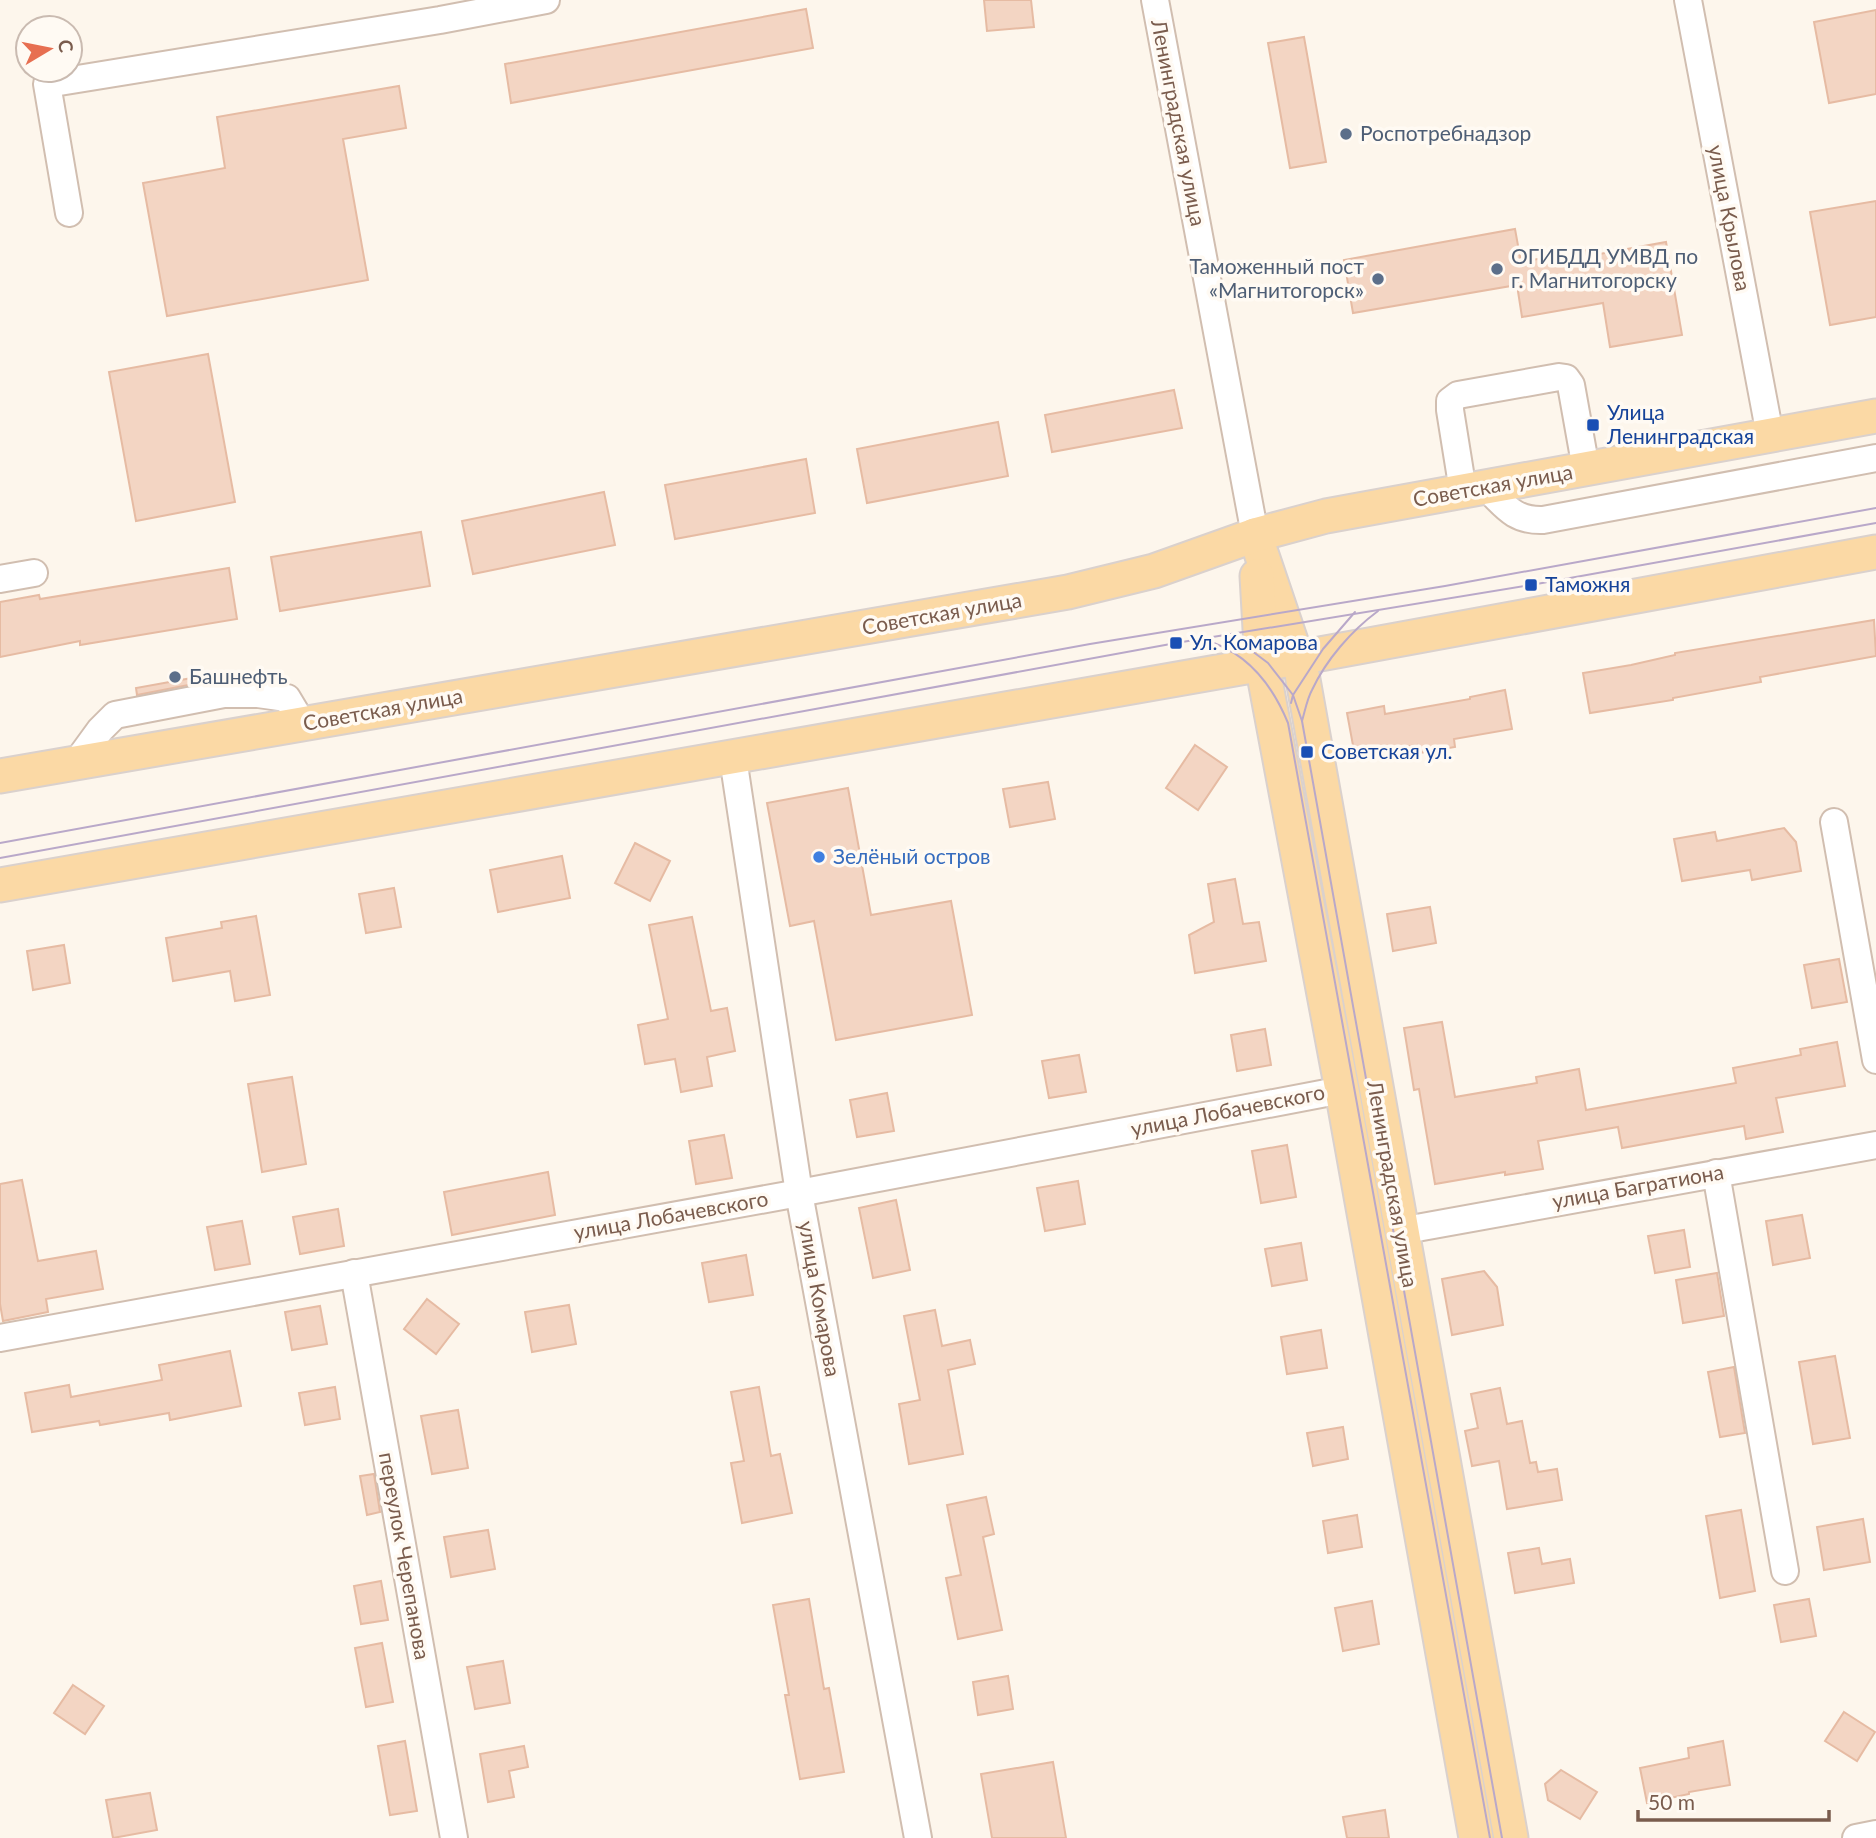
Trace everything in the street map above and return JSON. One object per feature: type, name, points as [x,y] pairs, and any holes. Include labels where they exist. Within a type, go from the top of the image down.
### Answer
[{"type":"main road","name":"Советская улица","points":[[0,776],[1068,592],[1154,571],[1255,535],[1326,516],[1876,416]]},
{"type":"main road","name":"Ленинградская улица","points":[[1255,535],[1302,674],[1511,1838]]},
{"type":"main road","name":"Ленинградская улица","points":[[1255,535],[1262,664],[1342,1090],[1476,1838]]},
{"type":"main road","points":[[0,885],[1297,658],[1876,552]]},
{"type":"street","points":[[69,214],[47,84],[546,0]]},
{"type":"street","name":"Ленинградская улица","points":[[1155,0],[1255,535]]},
{"type":"street","name":"улица Крылова","points":[[1688,0],[1770,435]]},
{"type":"street","points":[[1586,469],[1571,385],[1566,378],[1559,377],[1458,396],[1450,401],[1450,410],[1475,489],[1528,521],[1876,458]]},
{"type":"street","points":[[0,579],[34,573]]},
{"type":"street","name":"улица Комарова","points":[[733,758],[799,1193],[918,1838]]},
{"type":"street","points":[[1834,822],[1876,1060]]},
{"type":"street","name":"улица Лобачевского","points":[[0,1338],[799,1193],[1342,1090]]},
{"type":"street","name":"улица Багратиона","points":[[1400,1231],[1876,1145]]},
{"type":"street","points":[[1716,1173],[1785,1571]]},
{"type":"street","name":"переулок Черепанова","points":[[355,1273],[454,1838]]},
{"type":"street","points":[[1856,1838],[1876,1834]]},
{"type":"building","points":[[984,0],[1031,0],[1034,27],[987,31]]},
{"type":"building","points":[[806,9],[813,48],[511,103],[505,64]]},
{"type":"building","points":[[1876,10],[1876,94],[1829,103],[1814,22]]},
{"type":"building","points":[[1304,37],[1326,162],[1290,168],[1268,43]]},
{"type":"building","points":[[399,86],[406,128],[343,139],[368,280],[167,316],[143,183],[225,168],[217,117]]},
{"type":"building","points":[[1876,201],[1876,317],[1830,325],[1810,212]]},
{"type":"building","points":[[1515,229],[1521,262],[1593,249],[1594,255],[1666,242],[1682,335],[1610,347],[1603,303],[1522,317],[1517,285],[1353,313],[1344,260]]},
{"type":"building","points":[[208,354],[235,502],[136,521],[109,372]]},
{"type":"building","points":[[1174,390],[1182,428],[1052,452],[1045,415]]},
{"type":"building","points":[[998,422],[1008,476],[867,503],[857,449]]},
{"type":"building","points":[[806,459],[815,513],[675,539],[665,485]]},
{"type":"building","points":[[604,492],[615,545],[473,574],[462,521]]},
{"type":"building","points":[[421,532],[430,586],[280,611],[271,557]]},
{"type":"building","points":[[229,568],[237,619],[80,645],[80,641],[0,657],[0,602],[39,595],[40,599]]},
{"type":"building","points":[[1874,620],[1876,656],[1760,677],[1761,682],[1673,700],[1590,713],[1583,673],[1631,665],[1675,653]]},
{"type":"building","points":[[203,676],[204,682],[137,695],[136,688]]},
{"type":"building","points":[[1505,690],[1512,729],[1454,739],[1455,747],[1419,753],[1417,745],[1355,756],[1347,713],[1384,706],[1385,714]]},
{"type":"building","points":[[1195,745],[1227,767],[1198,810],[1166,788]]},
{"type":"building","points":[[1048,782],[1055,819],[1010,827],[1003,789]]},
{"type":"building","points":[[848,788],[871,915],[951,901],[972,1015],[836,1040],[814,921],[790,926],[767,803]]},
{"type":"building","points":[[1784,828],[1796,842],[1801,871],[1752,880],[1750,870],[1682,881],[1674,839],[1715,832],[1717,841]]},
{"type":"building","points":[[635,843],[670,861],[650,901],[615,883]]},
{"type":"building","points":[[562,856],[570,898],[498,912],[490,870]]},
{"type":"building","points":[[1235,879],[1243,924],[1259,922],[1266,961],[1195,973],[1189,935],[1214,922],[1208,884]]},
{"type":"building","points":[[394,888],[401,927],[366,933],[359,894]]},
{"type":"building","points":[[1430,907],[1436,943],[1393,951],[1387,914]]},
{"type":"building","points":[[256,916],[270,995],[235,1001],[230,971],[173,981],[166,938],[222,928],[221,922]]},
{"type":"building","points":[[692,917],[711,1011],[727,1008],[735,1051],[707,1057],[712,1086],[681,1092],[675,1059],[645,1064],[638,1025],[668,1019],[649,925]]},
{"type":"building","points":[[64,945],[70,983],[33,990],[27,951]]},
{"type":"building","points":[[1839,959],[1847,1002],[1812,1008],[1804,965]]},
{"type":"building","points":[[1442,1022],[1455,1097],[1537,1083],[1536,1077],[1579,1069],[1586,1110],[1736,1083],[1733,1068],[1801,1055],[1800,1049],[1837,1042],[1845,1086],[1776,1098],[1783,1132],[1746,1139],[1744,1126],[1622,1148],[1618,1127],[1538,1141],[1543,1169],[1505,1175],[1505,1172],[1435,1184],[1419,1089],[1414,1090],[1404,1028]]},
{"type":"building","points":[[1265,1029],[1271,1065],[1237,1071],[1231,1035]]},
{"type":"building","points":[[1079,1055],[1086,1092],[1049,1098],[1042,1061]]},
{"type":"building","points":[[292,1077],[306,1164],[262,1172],[248,1084]]},
{"type":"building","points":[[887,1093],[894,1131],[857,1137],[850,1100]]},
{"type":"building","points":[[724,1135],[732,1178],[696,1184],[689,1141]]},
{"type":"building","points":[[1287,1145],[1296,1197],[1261,1203],[1252,1151]]},
{"type":"building","points":[[548,1172],[555,1215],[452,1235],[444,1192]]},
{"type":"building","points":[[22,1180],[38,1261],[96,1251],[103,1289],[46,1299],[48,1312],[3,1321],[0,1304],[0,1184]]},
{"type":"building","points":[[1078,1181],[1085,1224],[1045,1231],[1037,1188]]},
{"type":"building","points":[[896,1200],[910,1270],[873,1278],[859,1208]]},
{"type":"building","points":[[338,1209],[344,1246],[300,1254],[293,1217]]},
{"type":"building","points":[[1802,1215],[1810,1258],[1773,1265],[1766,1221]]},
{"type":"building","points":[[242,1221],[250,1264],[215,1270],[207,1227]]},
{"type":"building","points":[[1684,1230],[1690,1267],[1655,1273],[1648,1236]]},
{"type":"building","points":[[1301,1243],[1307,1280],[1272,1286],[1265,1249]]},
{"type":"building","points":[[746,1255],[753,1295],[709,1302],[702,1263]]},
{"type":"building","points":[[1484,1271],[1497,1287],[1503,1325],[1452,1335],[1442,1279]]},
{"type":"building","points":[[1717,1273],[1724,1316],[1683,1323],[1676,1280]]},
{"type":"building","points":[[427,1299],[459,1324],[436,1354],[404,1329]]},
{"type":"building","points":[[569,1305],[576,1344],[532,1352],[525,1312]]},
{"type":"building","points":[[320,1306],[327,1344],[292,1350],[285,1312]]},
{"type":"building","points":[[935,1310],[942,1346],[970,1340],[975,1364],[948,1370],[963,1454],[909,1464],[899,1404],[920,1400],[904,1316]]},
{"type":"building","points":[[1321,1330],[1327,1368],[1287,1374],[1281,1337]]},
{"type":"building","points":[[230,1351],[241,1406],[170,1420],[169,1413],[100,1425],[99,1421],[32,1432],[25,1393],[69,1385],[71,1397],[162,1380],[159,1365]]},
{"type":"building","points":[[1835,1356],[1850,1438],[1813,1444],[1799,1362]]},
{"type":"building","points":[[1734,1367],[1745,1433],[1720,1437],[1708,1372]]},
{"type":"building","points":[[335,1387],[340,1419],[305,1425],[299,1393]]},
{"type":"building","points":[[759,1387],[771,1456],[780,1454],[792,1513],[742,1523],[731,1463],[744,1461],[731,1392]]},
{"type":"building","points":[[1500,1388],[1507,1424],[1522,1421],[1530,1463],[1536,1462],[1538,1472],[1557,1469],[1562,1500],[1507,1509],[1499,1461],[1472,1466],[1465,1431],[1478,1428],[1471,1394]]},
{"type":"building","points":[[458,1410],[468,1468],[432,1474],[421,1416]]},
{"type":"building","points":[[1343,1427],[1348,1459],[1313,1466],[1307,1433]]},
{"type":"building","points":[[374,1474],[380,1512],[367,1515],[360,1476]]},
{"type":"building","points":[[986,1497],[994,1534],[983,1537],[1002,1630],[958,1639],[946,1578],[961,1575],[947,1505]]},
{"type":"building","points":[[1741,1510],[1755,1591],[1720,1598],[1706,1516]]},
{"type":"building","points":[[1357,1515],[1362,1547],[1328,1553],[1323,1521]]},
{"type":"building","points":[[1863,1519],[1870,1562],[1824,1570],[1817,1527]]},
{"type":"building","points":[[488,1530],[495,1569],[451,1577],[444,1537]]},
{"type":"building","points":[[1539,1548],[1542,1564],[1570,1559],[1574,1583],[1515,1593],[1508,1553]]},
{"type":"building","points":[[381,1581],[388,1620],[361,1624],[354,1586]]},
{"type":"building","points":[[809,1599],[824,1689],[829,1688],[844,1772],[800,1779],[773,1605]]},
{"type":"building","points":[[1809,1599],[1816,1636],[1781,1642],[1774,1605]]},
{"type":"building","points":[[1372,1601],[1379,1644],[1343,1651],[1335,1608]]},
{"type":"building","points":[[382,1643],[393,1702],[366,1707],[355,1648]]},
{"type":"building","points":[[503,1661],[510,1703],[475,1709],[467,1667]]},
{"type":"building","points":[[1008,1676],[1013,1709],[978,1715],[973,1682]]},
{"type":"building","points":[[73,1685],[104,1706],[85,1734],[54,1713]]},
{"type":"building","points":[[1844,1712],[1875,1732],[1857,1761],[1825,1741]]},
{"type":"building","points":[[405,1741],[417,1811],[390,1815],[378,1746]]},
{"type":"building","points":[[1723,1741],[1730,1785],[1647,1803],[1640,1768],[1689,1758],[1688,1748]]},
{"type":"building","points":[[524,1746],[528,1767],[509,1771],[514,1797],[488,1802],[480,1754]]},
{"type":"building","points":[[1053,1762],[1066,1838],[992,1838],[981,1774]]},
{"type":"building","points":[[1561,1770],[1597,1792],[1580,1819],[1548,1800],[1545,1784]]},
{"type":"building","points":[[150,1793],[157,1830],[113,1838],[106,1800]]},
{"type":"building","points":[[1385,1810],[1389,1838],[1347,1838],[1343,1817]]},
{"type":"tram line","points":[[0,843],[1090,644],[1445,586],[1876,508]]},
{"type":"tram line","points":[[0,858],[1176,643],[1531,585],[1876,523]]},
{"type":"tram line","points":[[1302,721],[1310,694],[1324,668],[1349,637],[1378,611]]},
{"type":"tram line","points":[[1291,703],[1293,695],[1323,649],[1355,612]]},
{"type":"tram line","points":[[1228,633],[1268,663],[1293,695],[1302,721],[1502,1838]]},
{"type":"tram line","points":[[1205,640],[1220,645],[1246,661],[1266,683],[1288,723],[1490,1838]]},
{"type":"place","name":"Роспотребнадзор","points":[[1346,134]]},
{"type":"place","name":"ОГИБДД УМВД по г. Магнитогорску","points":[[1497,269]]},
{"type":"place","name":"Таможенный пост «Магнитогорск»","points":[[1378,279]]},
{"type":"place","name":"Улица Ленинградская","points":[[1593,425]]},
{"type":"place","name":"Таможня","points":[[1531,585]]},
{"type":"place","name":"Ул. Комарова","points":[[1176,643]]},
{"type":"place","name":"Башнефть","points":[[175,677]]},
{"type":"place","name":"Советская ул.","points":[[1307,752]]},
{"type":"place","name":"Зелёный остров","points":[[819,857]]}]
